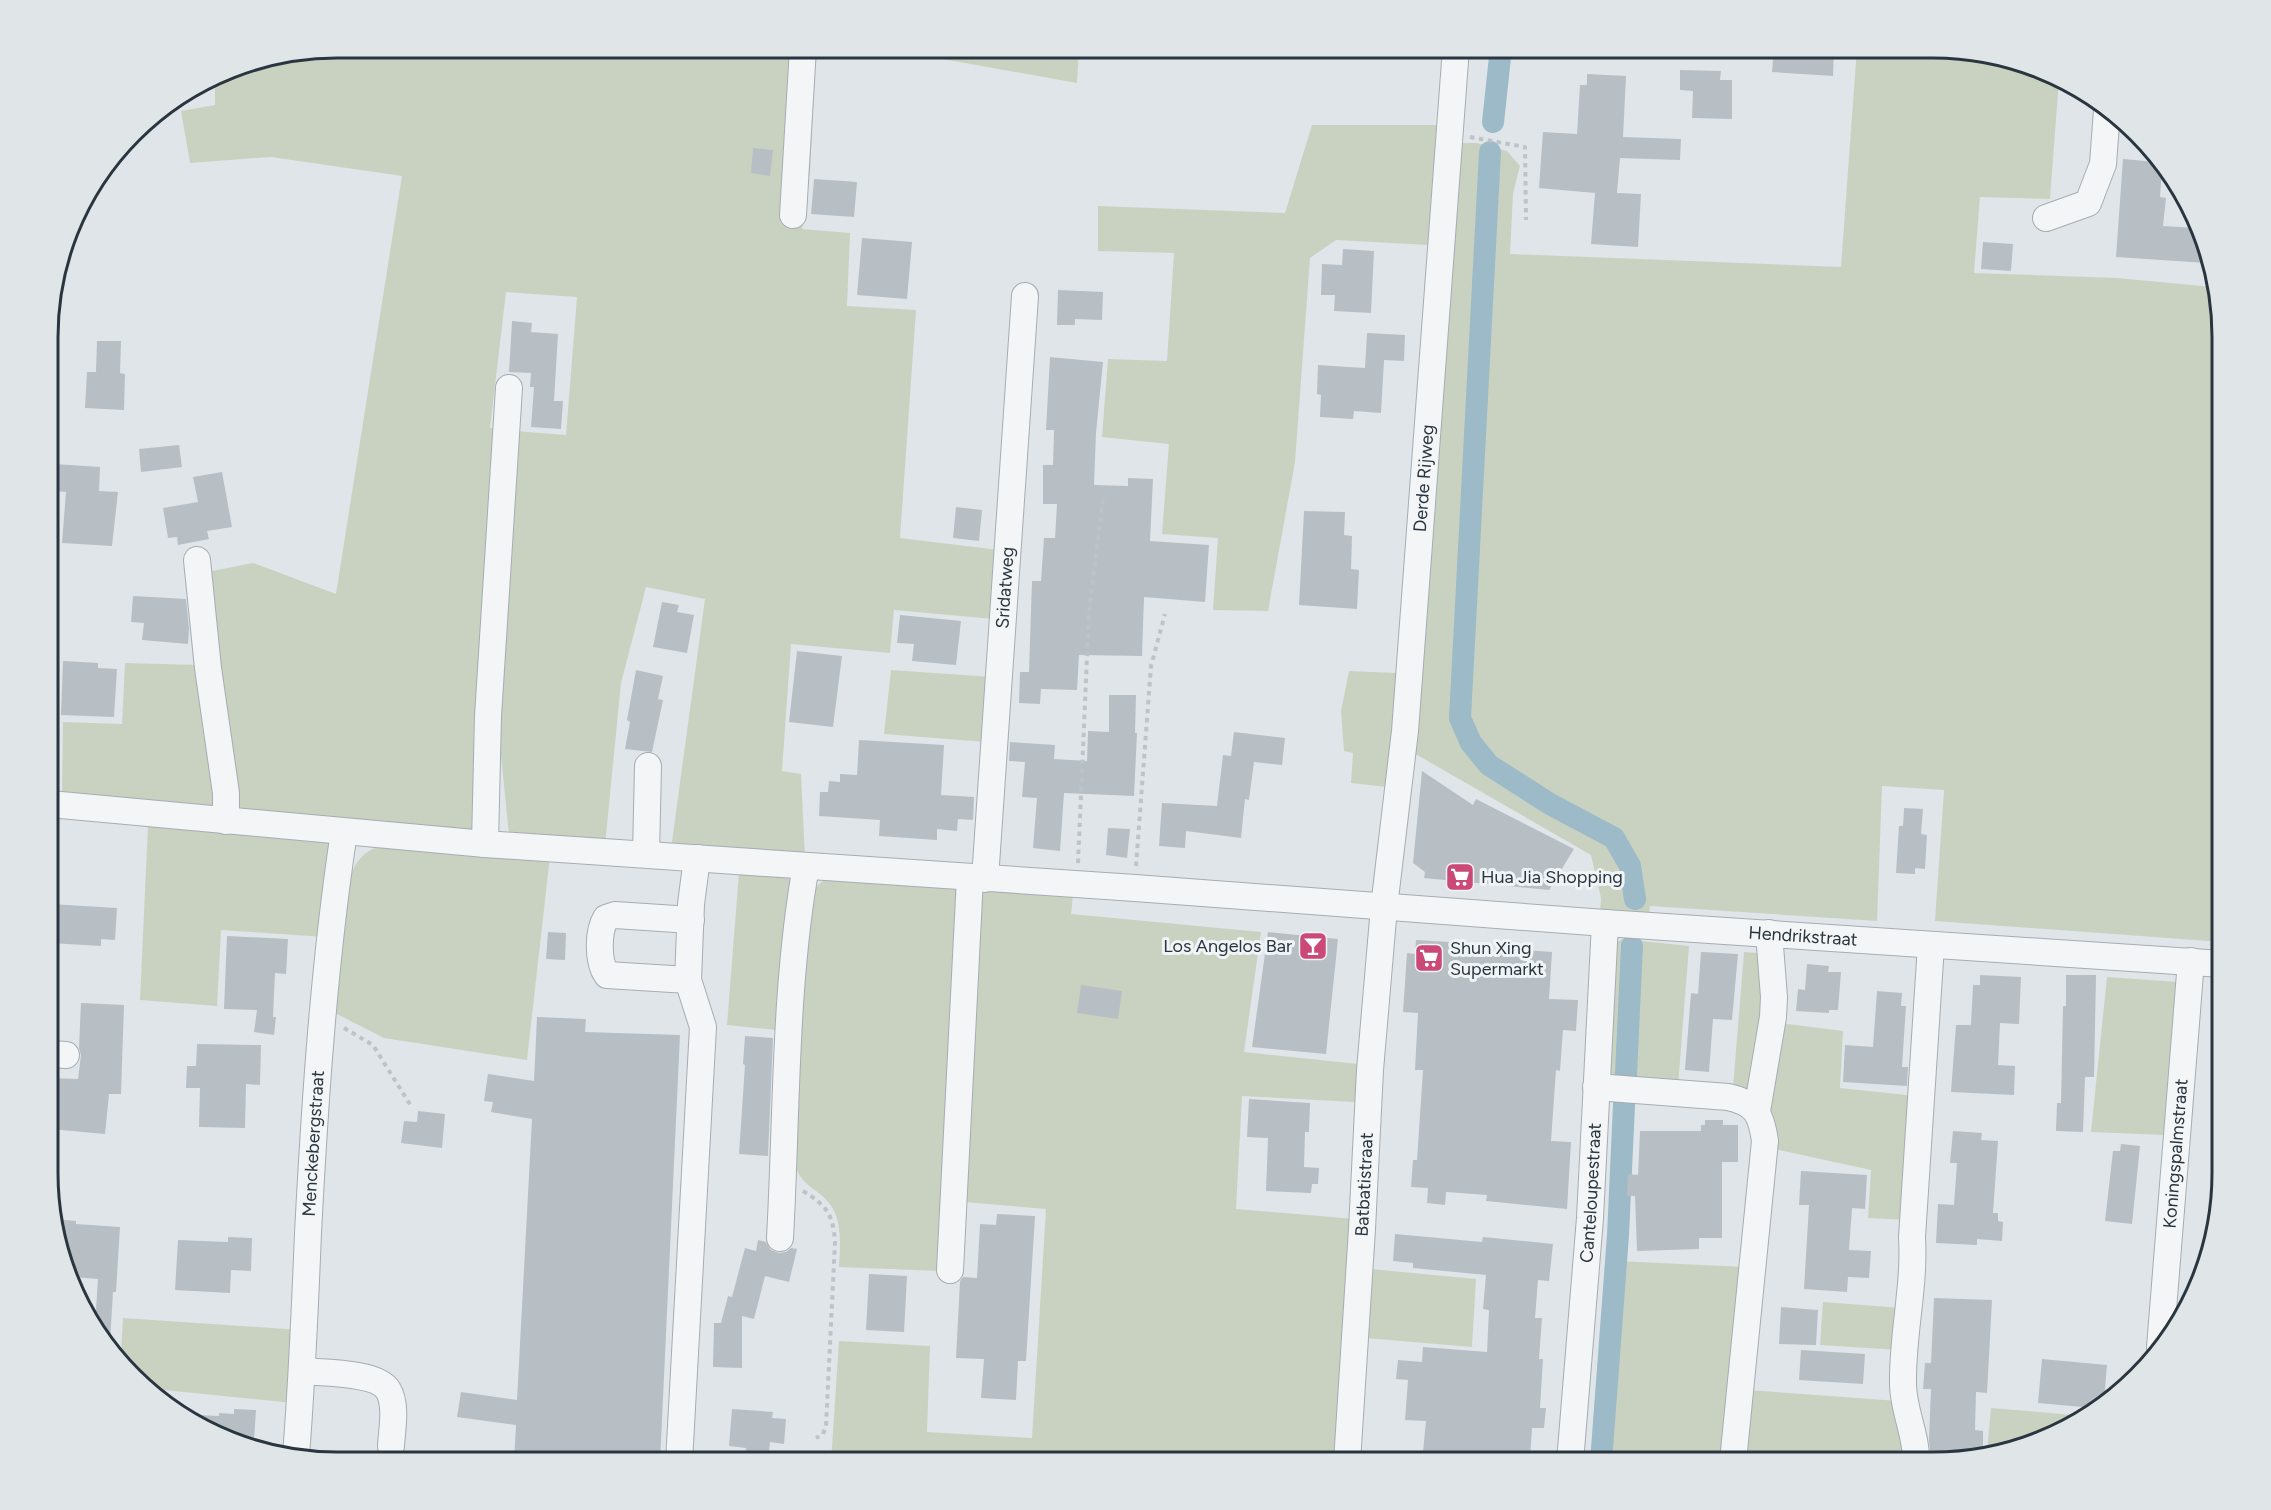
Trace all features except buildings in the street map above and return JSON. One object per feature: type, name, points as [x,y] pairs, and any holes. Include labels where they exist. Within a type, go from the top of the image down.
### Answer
[{"type":"street","points":[[793,215],[801,58]]},
{"type":"street","name":"Derde Rijweg","points":[[1384,907],[1405,731],[1455,58]]},
{"type":"street","points":[[2046,218],[2088,203],[2103,164],[2106,118]]},
{"type":"street","name":"Sridatweg","points":[[951,1270],[977,879],[1025,296]]},
{"type":"street","points":[[485,844],[488,716],[509,388]]},
{"type":"street","points":[[197,560],[208,668],[226,793],[226,821]]},
{"type":"street","points":[[646,854],[648,766]]},
{"type":"street","name":"Hendrikstraat","points":[[58,805],[485,844],[2212,963]]},
{"type":"street","name":"Menckebergstraat","points":[[297,1448],[303,1371],[312,1163],[334,904],[345,832]]},
{"type":"street","points":[[680,1452],[703,1027],[688,980],[697,858]]},
{"type":"street","points":[[780,1238],[789,1008],[806,866]]},
{"type":"street","name":"Batbatistraat","points":[[1348,1452],[1370,1070],[1384,907]]},
{"type":"street","points":[[688,980],[606,975],[602,968],[599,928],[606,918],[615,915],[691,920]]},
{"type":"street","name":"Canteloupestraat","points":[[1571,1452],[1590,1218],[1605,923]]},
{"type":"street","points":[[1757,1112],[1773,1017],[1774,997],[1769,933]]},
{"type":"street","points":[[1914,1452],[1903,1386],[1906,1331],[1914,1267],[1912,1237],[1931,945]]},
{"type":"street","name":"Koningspalmstraat","points":[[2161,1335],[2191,962]]},
{"type":"street","points":[[1596,1087],[1728,1097],[1740,1100],[1757,1112],[1762,1122],[1765,1141],[1734,1452]]},
{"type":"street","points":[[303,1371],[370,1378],[381,1383],[388,1390],[391,1402],[393,1418],[391,1446]]},
{"type":"path","points":[[1449,133],[1525,147],[1526,220]]},
{"type":"path","points":[[1077,885],[1089,611],[1103,499]]},
{"type":"path","points":[[1135,888],[1151,666],[1165,614]]},
{"type":"path","points":[[324,1020],[351,1031],[373,1045],[411,1106]]},
{"type":"path","points":[[783,1185],[804,1192],[823,1204],[834,1227],[826,1426],[823,1434],[816,1438]]},
{"type":"green space","points":[[816,58],[810,171],[802,229],[850,233],[847,306],[916,310],[900,538],[999,550],[994,619],[894,610],[890,653],[791,644],[782,771],[801,774],[805,858],[671,849],[705,599],[646,587],[621,683],[605,845],[509,835],[497,716],[515,431],[566,435],[577,297],[506,292],[490,428],[499,429],[496,837],[234,810],[207,572],[253,563],[336,594],[402,176],[271,157],[190,163],[181,111],[215,105],[215,87],[265,68],[319,59]]},
{"type":"green space","points":[[937,58],[1078,58],[1077,83]]},
{"type":"green space","points":[[1856,58],[1934,58],[1970,61],[2006,68],[2058,88],[2050,199],[1980,197],[1974,273],[2117,278],[2208,286],[2212,319],[2212,941],[1935,921],[1944,790],[1882,786],[1877,921],[1650,906],[1649,917],[1600,913],[1601,898],[1591,855],[1412,752],[1462,143],[1477,143],[1507,151],[1520,166],[1513,193],[1510,254],[1841,267]]},
{"type":"green space","points":[[1312,125],[1439,125],[1428,245],[1336,240],[1310,258],[1295,462],[1268,611],[1213,610],[1218,538],[1162,534],[1169,444],[1102,437],[1108,359],[1167,361],[1174,253],[1098,251],[1098,206],[1285,213]]},
{"type":"green space","points":[[125,663],[200,665],[216,809],[62,793],[63,722],[122,724]]},
{"type":"green space","points":[[891,670],[992,677],[986,742],[884,734]]},
{"type":"green space","points":[[1349,671],[1396,673],[1387,787],[1351,783],[1353,753],[1344,751],[1341,711]]},
{"type":"green space","points":[[148,826],[327,840],[338,848],[325,937],[221,930],[217,1006],[140,1000]]},
{"type":"green space","points":[[380,846],[550,856],[527,1060],[384,1038],[331,1011],[339,932],[352,873],[363,856]]},
{"type":"green space","points":[[739,872],[801,877],[785,1031],[727,1025]]},
{"type":"green space","points":[[826,878],[962,886],[940,1271],[839,1267],[840,1234],[837,1217],[829,1203],[803,1180],[797,1170],[798,1043],[808,922],[816,887]]},
{"type":"green space","points":[[992,889],[1073,895],[1071,914],[1261,932],[1244,1052],[1358,1064],[1355,1102],[1242,1096],[1236,1209],[1355,1219],[1341,1452],[832,1452],[839,1341],[930,1346],[927,1432],[1032,1438],[1046,1209],[964,1202],[981,893]]},
{"type":"green space","points":[[1622,939],[1689,946],[1678,1086],[1613,1081],[1603,1070],[1612,946]]},
{"type":"green space","points":[[1744,952],[1785,955],[1780,1023],[1843,1031],[1840,1088],[1916,1096],[1907,1220],[1868,1218],[1871,1170],[1774,1149],[1733,1088]]},
{"type":"green space","points":[[2107,977],[2178,982],[2165,1135],[2091,1132]]},
{"type":"green space","points":[[1616,1261],[1746,1267],[1728,1452],[1602,1452]]},
{"type":"green space","points":[[1371,1269],[1476,1279],[1472,1347],[1366,1338]]},
{"type":"green space","points":[[1823,1302],[1902,1308],[1899,1350],[1820,1345]]},
{"type":"green space","points":[[123,1318],[301,1330],[294,1403],[162,1390],[121,1349]]},
{"type":"green space","points":[[1748,1390],[1898,1401],[1909,1452],[1741,1452]]},
{"type":"green space","points":[[1991,1408],[2072,1415],[2023,1437],[1987,1446]]},
{"type":"waterway","points":[[1493,122],[1500,58]]},
{"type":"waterway","points":[[1490,152],[1460,718],[1471,743],[1489,765],[1550,804],[1614,838],[1630,866],[1635,899]]},
{"type":"waterway","points":[[1626,1074],[1632,946]]},
{"type":"waterway","points":[[1602,1452],[1618,1235],[1624,1105]]},
{"type":"place","name":"Hua Jia Shopping","points":[[1460,877]]},
{"type":"place","name":"Los Angelos Bar","points":[[1313,946]]},
{"type":"place","name":"Shun Xing Supermarkt","points":[[1429,958]]}]
